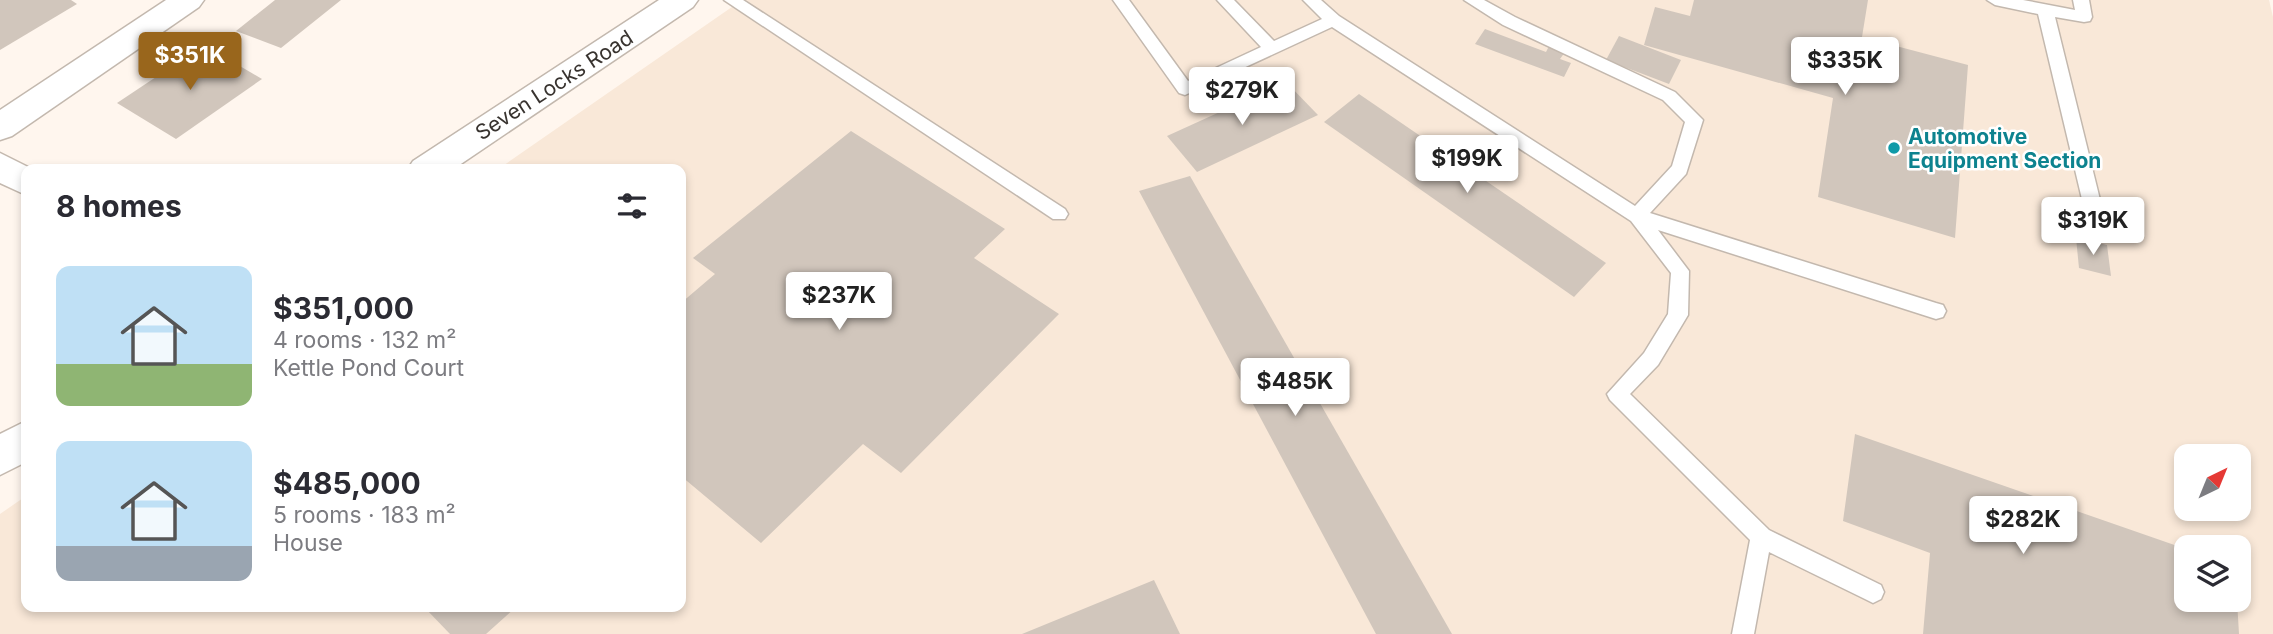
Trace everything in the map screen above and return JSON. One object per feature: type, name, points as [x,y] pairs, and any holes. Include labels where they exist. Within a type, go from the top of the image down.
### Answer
[{"type":"main road","points":[[0,127],[188,0]]},
{"type":"main road","name":"Seven Locks Road","points":[[434,164],[682,0]]},
{"type":"main road","points":[[0,166],[21,179]]},
{"type":"main road","points":[[0,457],[21,442]]},
{"type":"lane","points":[[732,0],[1059,214]]},
{"type":"lane","points":[[1121,0],[1185,89],[1333,20]]},
{"type":"lane","points":[[1225,0],[1271,48]]},
{"type":"lane","points":[[1472,0],[1520,27],[1669,96],[1694,120],[1681,169],[1637,216]]},
{"type":"lane","points":[[1995,0],[2084,17],[2081,0]]},
{"type":"lane","points":[[1317,1],[1333,20],[1637,216],[1936,311]]},
{"type":"lane","points":[[2045,10],[2095,216]]},
{"type":"lane","points":[[1637,216],[1680,271],[1678,315],[1651,359],[1616,394],[1761,537],[1873,592]]},
{"type":"lane","points":[[1743,634],[1761,537]]},
{"type":"shaded area","points":[[742,0],[2269,0],[2273,17],[2273,634],[0,634],[0,514],[21,499],[21,612],[686,612],[686,164],[506,164]]},
{"type":"building","points":[[0,0],[71,0],[77,4],[0,50]]},
{"type":"building","points":[[275,0],[341,0],[281,48],[236,31]]},
{"type":"building","name":"Automotive Equipment Section","points":[[1694,0],[1868,0],[1862,37],[1968,65],[1955,238],[1818,197],[1833,98],[1644,45],[1655,7],[1690,16]]},
{"type":"building","points":[[1485,29],[1546,52],[1549,46],[1565,52],[1560,59],[1571,63],[1564,77],[1475,44]]},
{"type":"building","points":[[1619,36],[1681,60],[1669,84],[1606,60]]},
{"type":"building","points":[[204,45],[262,79],[176,139],[117,103]]},
{"type":"building","points":[[1286,82],[1318,115],[1197,172],[1167,136]]},
{"type":"building","points":[[1359,94],[1606,263],[1574,297],[1324,122]]},
{"type":"building","points":[[851,131],[1005,229],[974,258],[1059,314],[901,473],[863,444],[761,543],[686,480],[686,299],[715,274],[693,258]]},
{"type":"building","points":[[1190,176],[1452,634],[1376,634],[1139,191]]},
{"type":"building","points":[[2076,238],[2107,245],[2111,276],[2079,268]]},
{"type":"building","points":[[1855,434],[2174,545],[2174,612],[2238,612],[2239,634],[1923,634],[1930,553],[1843,521]]},
{"type":"building","points":[[1154,580],[1180,634],[1022,634]]},
{"type":"building","points":[[429,612],[510,612],[486,634],[450,634]]},
{"type":"place","name":"Automotive Equipment Section","points":[[1894,148]]}]
